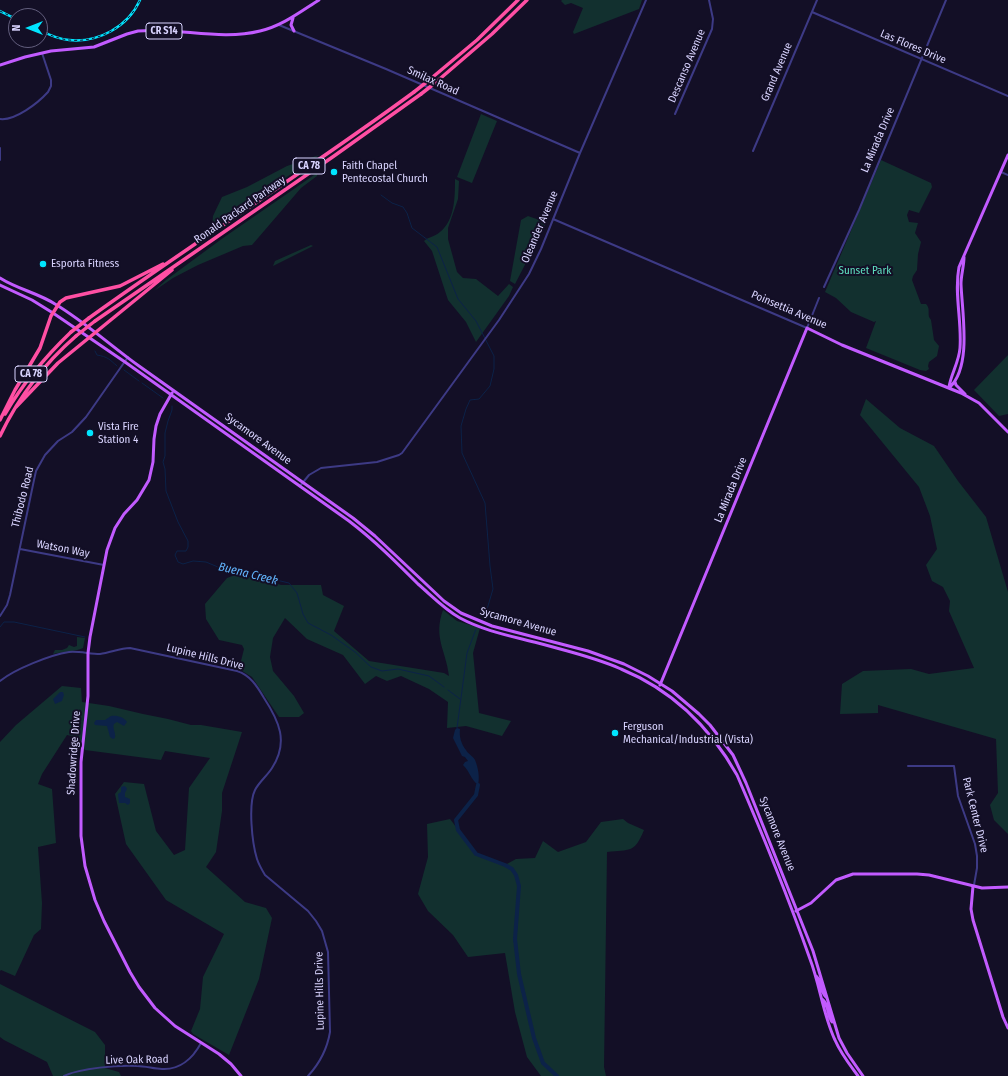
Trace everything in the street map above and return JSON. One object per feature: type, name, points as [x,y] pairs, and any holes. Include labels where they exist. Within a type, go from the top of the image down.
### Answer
[{"type":"highway","name":"Ronald Packard Parkway","points":[[0,421],[29,377],[47,355],[71,332],[166,263],[251,206],[414,92],[477,40],[518,0]]},
{"type":"highway","name":"Ronald Packard Parkway","points":[[0,436],[16,407],[44,369],[56,355],[94,321],[182,262],[421,94],[492,34],[527,0]]},
{"type":"highway","points":[[16,407],[53,368],[182,262]]},
{"type":"highway","points":[[0,421],[15,390],[40,348],[53,313],[60,302],[66,298],[120,286],[159,265],[166,263]]},
{"type":"main road","name":"CR S14","points":[[0,65],[62,49],[94,47],[138,31],[230,34],[261,31],[279,25],[319,0]]},
{"type":"main road","points":[[294,31],[291,25],[295,15]]},
{"type":"main road","points":[[949,387],[960,347],[957,276],[961,261],[1008,155]]},
{"type":"main road","points":[[949,387],[955,382],[963,355],[961,276],[964,256]]},
{"type":"main road","name":"Sycamore Avenue","points":[[0,278],[58,305],[97,332],[128,357],[362,524],[444,601],[461,613],[492,626],[607,657],[636,669],[677,695],[699,714],[710,725],[733,755],[746,783],[814,951],[833,1023],[843,1046],[863,1076]]},
{"type":"main road","name":"Sycamore Avenue","points":[[0,285],[37,302],[171,394],[358,528],[441,605],[458,617],[491,631],[604,662],[634,675],[659,689],[701,723],[728,760],[747,798],[816,976],[829,1026],[844,1057],[858,1076]]},
{"type":"main road","name":"Poinsettia Avenue","points":[[807,328],[842,345],[966,395],[978,403],[1008,432]]},
{"type":"main road","name":"La Mirada Drive","points":[[659,689],[807,328]]},
{"type":"main road","points":[[955,382],[966,395]]},
{"type":"main road","name":"Shadowridge Drive","points":[[174,390],[160,414],[156,426],[154,458],[149,480],[137,500],[124,514],[115,528],[106,550],[88,653],[88,696],[82,756],[80,807],[83,852],[90,884],[104,920],[139,987],[155,1008],[175,1026],[219,1054],[231,1064],[241,1076]]},
{"type":"main road","points":[[792,912],[817,898],[836,880],[853,874],[929,875],[982,888],[1008,887]]},
{"type":"main road","name":"Park Center Drive","points":[[973,886],[971,909],[972,920],[1003,1017],[1008,1028]]},
{"type":"main road","points":[[816,976],[819,979],[823,995],[827,998]]},
{"type":"main road","points":[[822,999],[826,1003],[830,1019],[833,1023]]},
{"type":"street","name":"Oleander Avenue","points":[[300,486],[309,475],[321,468],[377,462],[399,455],[405,450],[486,337],[529,274],[646,0]]},
{"type":"street","name":"Descanso Avenue","points":[[675,114],[712,29],[713,19],[709,0]]},
{"type":"street","name":"Grand Avenue","points":[[753,151],[817,0]]},
{"type":"street","name":"La Mirada Drive","points":[[824,287],[859,210],[946,0]]},
{"type":"street","name":"Las Flores Drive","points":[[812,12],[1008,96]]},
{"type":"street","name":"Smilax Road","points":[[279,25],[386,69],[580,153]]},
{"type":"street","points":[[0,119],[11,118],[21,114],[46,94],[51,83],[42,53]]},
{"type":"street","points":[[0,148],[0,160]]},
{"type":"street","points":[[1001,172],[1008,175]]},
{"type":"street","name":"Poinsettia Avenue","points":[[553,220],[807,328]]},
{"type":"street","name":"La Mirada Drive","points":[[807,328],[819,298]]},
{"type":"street","name":"Thibodo Road","points":[[0,616],[7,605],[10,595],[34,480],[40,462],[52,446],[72,432],[86,417],[128,357]]},
{"type":"street","name":"Watson Way","points":[[20,549],[104,565]]},
{"type":"street","name":"Lupine Hills Drive","points":[[0,681],[18,670],[61,654],[77,652],[101,654],[124,648],[130,648],[237,670],[246,675],[255,683],[276,716],[281,734],[280,753],[274,766],[255,790],[251,802],[255,852],[261,869],[266,875],[308,911],[316,921],[322,931],[327,945],[330,1032],[328,1044],[324,1054],[308,1076]]},
{"type":"street","name":"Park Center Drive","points":[[908,766],[954,766],[958,796],[977,856],[977,868],[973,886]]},
{"type":"street","name":"Live Oak Road","points":[[64,1076],[85,1070],[126,1066],[161,1069],[172,1068],[189,1059],[201,1043]]},
{"type":"green space","points":[[642,0],[639,9],[574,34],[573,32],[583,8],[571,3],[565,5],[561,1]]},
{"type":"green space","points":[[481,114],[497,121],[472,183],[457,177]]},
{"type":"green space","points":[[319,155],[212,228],[213,216],[222,197],[247,187],[287,166]]},
{"type":"green space","name":"Sunset Park","points":[[881,160],[931,183],[932,187],[919,213],[909,210],[907,215],[909,222],[918,223],[915,233],[921,242],[918,254],[917,270],[912,280],[921,304],[926,304],[928,307],[934,340],[939,346],[937,356],[929,362],[929,369],[926,371],[920,370],[866,348],[876,321],[874,322],[851,312],[836,298],[825,292]]},
{"type":"green space","points":[[317,173],[317,176],[301,188],[252,245],[243,246],[198,265],[173,278],[154,291],[166,280],[223,238]]},
{"type":"green space","points":[[455,179],[459,181],[458,199],[448,228],[448,239],[457,272],[463,278],[476,279],[498,296],[509,284],[513,287],[509,296],[476,342],[466,322],[448,300],[432,251],[424,241],[440,232],[449,221],[453,208]]},
{"type":"green space","points":[[528,216],[545,222],[545,226],[515,284],[510,281],[521,220]]},
{"type":"green space","points":[[311,245],[313,246],[273,266],[275,261]]},
{"type":"green space","points":[[1008,355],[1008,414],[999,416],[974,390]]},
{"type":"green space","points":[[866,399],[900,428],[934,446],[958,481],[986,517],[1008,592],[1008,834],[994,820],[990,805],[998,793],[996,739],[878,705],[878,713],[840,714],[842,684],[863,671],[911,669],[929,674],[974,668],[949,611],[950,601],[943,587],[932,581],[926,565],[937,549],[930,516],[919,487],[860,415]]},
{"type":"green space","points":[[235,575],[258,578],[281,585],[321,585],[323,595],[344,606],[334,631],[369,661],[444,673],[449,676],[441,644],[439,628],[443,610],[457,621],[480,628],[473,653],[479,713],[511,721],[502,736],[466,726],[447,728],[448,702],[429,689],[401,676],[387,681],[376,676],[365,684],[343,655],[307,639],[285,618],[273,638],[270,657],[273,671],[294,696],[304,713],[299,717],[279,717],[252,677],[239,669],[244,649],[242,645],[219,640],[206,619],[205,604],[227,578]]},
{"type":"green space","points":[[77,637],[85,638],[83,648],[53,654],[55,650],[62,650],[67,648],[69,645],[74,647],[77,646]]},
{"type":"green space","points":[[62,686],[81,688],[82,702],[109,706],[191,725],[201,725],[242,732],[222,793],[222,811],[216,852],[206,867],[245,902],[266,908],[272,918],[259,979],[229,1055],[193,1034],[191,1031],[200,1009],[203,977],[224,934],[166,900],[126,844],[115,794],[124,782],[144,784],[156,831],[174,855],[185,850],[189,788],[210,758],[165,751],[161,760],[85,750],[77,737],[67,735],[42,774],[38,784],[52,789],[56,843],[38,847],[42,903],[41,929],[34,935],[15,976],[1,970],[0,971],[0,742],[16,725]]},
{"type":"green space","points":[[450,819],[476,853],[505,865],[516,859],[535,858],[543,841],[558,852],[586,842],[601,822],[623,819],[628,823],[644,830],[634,847],[626,850],[607,852],[604,1067],[606,1076],[541,1076],[527,1057],[515,1012],[505,953],[468,957],[453,935],[428,911],[418,894],[428,857],[427,824]]},
{"type":"green space","points":[[0,984],[95,1032],[105,1045],[105,1068],[119,1072],[121,1076],[53,1076],[47,1062],[0,1037]]},
{"type":"water","points":[[60,692],[63,692],[64,695],[62,701],[55,704],[53,699]]},
{"type":"water","points":[[111,716],[120,717],[127,722],[124,726],[117,722],[114,724],[113,727],[115,738],[113,739],[110,737],[107,726],[95,725],[94,723],[96,720],[105,720]]},
{"type":"water","points":[[457,728],[460,729],[460,737],[463,745],[476,763],[479,775],[478,785],[463,765],[468,761],[462,756],[453,738]]},
{"type":"water","points":[[124,786],[127,789],[125,797],[130,799],[130,803],[128,805],[125,803],[119,803],[118,794],[121,792],[121,787]]},
{"type":"waterway","points":[[381,195],[392,203],[403,207],[407,213],[412,228],[437,247],[458,299],[476,321],[494,356],[494,369],[490,386],[479,399],[470,400],[461,426],[462,453],[485,503],[493,589],[485,616],[482,620]]},
{"type":"waterway","name":"Buena Creek","points":[[95,351],[97,355],[108,359],[117,366]]},
{"type":"waterway","name":"Buena Creek","points":[[124,370],[139,381]]},
{"type":"waterway","name":"Buena Creek","points":[[142,383],[163,398]]},
{"type":"waterway","name":"Buena Creek","points":[[172,406],[165,433],[165,456],[163,462],[165,469],[166,491],[178,522],[188,541],[186,551],[177,551],[175,555],[178,562],[183,564],[193,561],[206,562],[225,570],[242,572],[289,583],[297,593],[303,614],[308,623],[331,635],[355,652],[371,667],[382,671],[398,669],[429,676],[444,687]]},
{"type":"waterway","points":[[0,627],[4,622],[14,622],[85,637]]},
{"type":"waterway","points":[[457,728],[467,653],[476,629]]},
{"type":"waterway","name":"Buena Creek","points":[[448,690],[460,699]]},
{"type":"waterway","points":[[478,785],[476,795],[456,820],[458,830],[476,854],[505,865],[512,869],[516,875],[519,886],[515,939],[519,974],[534,1038],[543,1063],[557,1076]]},
{"type":"railway","points":[[48,34],[69,40],[91,39],[101,36],[111,31],[128,18],[135,10],[140,0]]},
{"type":"railway","points":[[0,11],[8,15]]},
{"type":"place","name":"Faith Chapel Pentecostal Church","points":[[334,172]]},
{"type":"place","name":"Esporta Fitness","points":[[43,264]]},
{"type":"place","name":"Vista Fire Station 4","points":[[90,433]]},
{"type":"place","name":"Ferguson Mechanical/Industrial (Vista)","points":[[615,733]]}]
